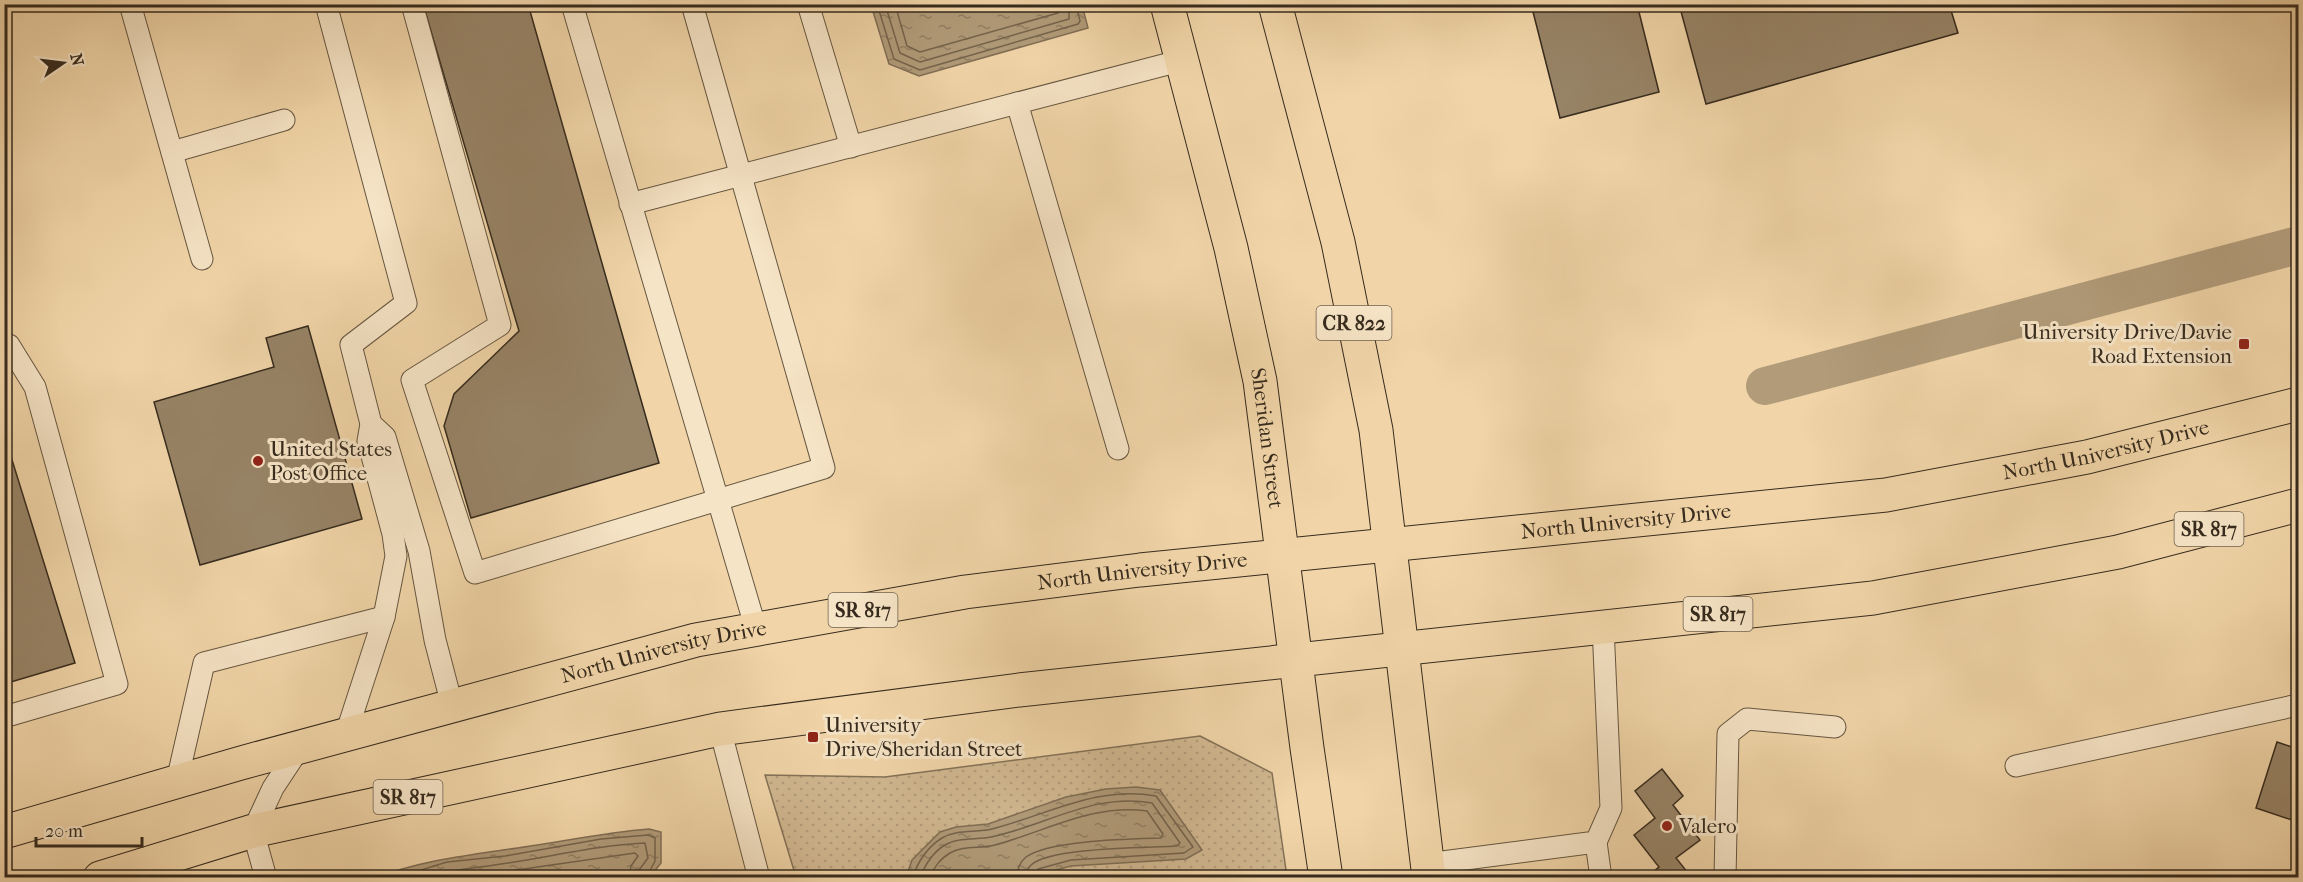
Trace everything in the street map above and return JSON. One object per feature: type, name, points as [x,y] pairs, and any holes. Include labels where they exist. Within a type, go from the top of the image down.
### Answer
[{"type":"main road","name":"Sheridan Street","points":[[1167,4],[1231,248],[1260,381],[1295,660],[1326,878]]},
{"type":"main road","name":"CR 822","points":[[1275,4],[1338,242],[1376,430],[1428,871]]},
{"type":"main road","name":"North University Drive","points":[[4,832],[346,734],[696,640],[964,592],[1282,556],[1886,495],[2087,457],[2298,404]]},
{"type":"main road","name":"SR 817","points":[[100,878],[253,831],[720,729],[1019,690],[1873,598],[2118,552],[2298,505]]},
{"type":"lane","points":[[130,4],[202,259]]},
{"type":"lane","points":[[326,4],[406,303],[351,345],[370,424],[368,441],[393,534],[396,556],[384,617],[346,734]]},
{"type":"lane","points":[[412,4],[500,325],[412,380],[475,573],[824,468],[692,4]]},
{"type":"lane","points":[[572,4],[756,629]]},
{"type":"lane","points":[[808,4],[851,147]]},
{"type":"lane","points":[[630,204],[1183,60]]},
{"type":"lane","points":[[1017,102],[1118,449]]},
{"type":"lane","points":[[172,152],[284,120]]},
{"type":"lane","points":[[4,344],[9,345],[35,387],[117,684],[4,717]]},
{"type":"lane","points":[[370,424],[385,437],[419,551],[435,640],[452,705]]},
{"type":"lane","points":[[177,781],[204,663],[384,617]]},
{"type":"lane","points":[[1601,878],[1596,842],[1611,808],[1603,626]]},
{"type":"lane","points":[[2016,766],[2298,705]]},
{"type":"lane","points":[[1725,878],[1728,734],[1748,719],[1835,728]]},
{"type":"lane","points":[[720,729],[759,878]]},
{"type":"lane","points":[[266,878],[253,831],[273,788],[300,747]]},
{"type":"lane","points":[[1428,871],[1596,842]]},
{"type":"shaded area","points":[[1200,736],[1272,773],[1287,877],[796,877],[765,775],[885,777]]},
{"type":"water","points":[[871,5],[1082,5],[1088,28],[919,76],[889,64]]},
{"type":"water","points":[[1136,787],[1160,790],[1202,850],[1186,859],[1071,866],[1029,877],[906,877],[912,860],[940,832],[956,827],[988,824],[1066,797],[1106,789]]},
{"type":"water","points":[[649,829],[661,832],[661,863],[650,877],[377,877],[455,857]]},
{"type":"building","points":[[423,4],[528,4],[659,463],[471,518],[444,426],[454,394],[519,331]]},
{"type":"building","points":[[1531,4],[1637,4],[1659,92],[1560,118]]},
{"type":"building","points":[[1679,4],[1949,4],[1958,33],[1706,104]]},
{"type":"building","name":"United States Post Office","points":[[308,326],[362,519],[200,565],[154,402],[274,367],[266,338]]},
{"type":"building","points":[[4,434],[75,663],[4,684]]},
{"type":"building","points":[[2277,742],[2298,749],[2298,822],[2256,808]]},
{"type":"building","name":"Valero","points":[[1662,769],[1683,796],[1673,805],[1700,840],[1676,858],[1692,878],[1645,878],[1659,867],[1634,835],[1655,818],[1635,791]]},
{"type":"waterway","points":[[1765,386],[2298,245]]},
{"type":"place","name":"University Drive/Davie Road Extension","points":[[2244,344]]},
{"type":"place","name":"United States Post Office","points":[[258,461]]},
{"type":"place","name":"University Drive/Sheridan Street","points":[[813,737]]},
{"type":"place","name":"Valero","points":[[1667,826]]}]
